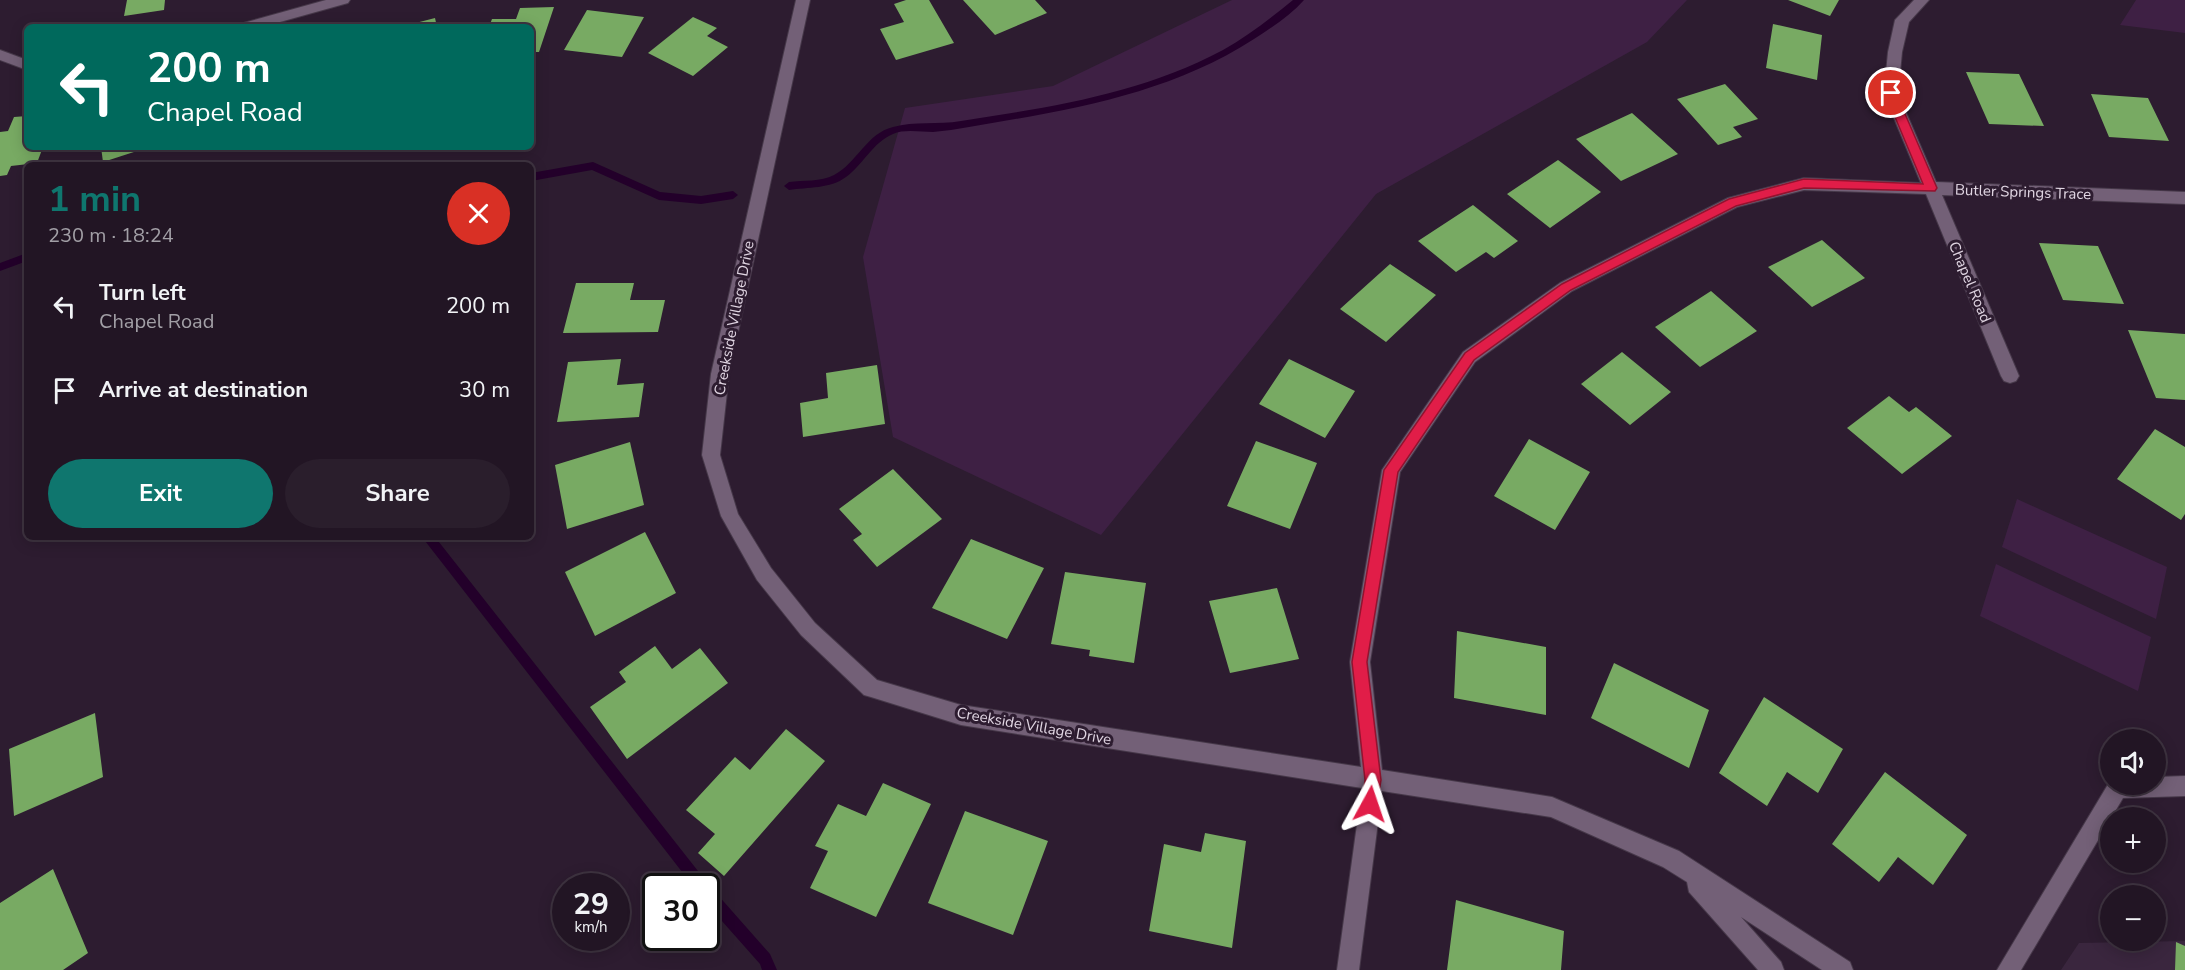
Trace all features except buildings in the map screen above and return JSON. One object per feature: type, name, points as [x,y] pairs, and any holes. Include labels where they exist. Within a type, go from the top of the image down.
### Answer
[{"type":"street","points":[[256,24],[343,0]]},
{"type":"street","name":"Creekside Village Drive","points":[[803,0],[720,374],[711,455],[730,516],[764,574],[808,629],[871,688],[962,715],[1552,807],[1671,859],[1842,970]]},
{"type":"street","name":"Chapel Road","points":[[1923,0],[1902,21],[1895,52],[1891,93],[2010,376]]},
{"type":"street","points":[[0,55],[24,64]]},
{"type":"street","name":"Butler Springs Trace","points":[[1348,970],[1373,780],[1360,662],[1391,470],[1469,357],[1566,287],[1733,202],[1804,184],[2185,198]]},
{"type":"street","points":[[1931,188],[2185,192]]},
{"type":"street","points":[[2008,970],[2117,788],[2185,786]]},
{"type":"street","name":"Creekside Village Drive","points":[[1682,867],[1773,970]]},
{"type":"shaded area","points":[[1232,0],[1687,0],[1647,42],[1376,194],[1101,535],[893,437],[863,257],[905,108],[1053,86]]},
{"type":"shaded area","points":[[2136,0],[2185,0],[2185,33],[2120,25]]},
{"type":"shaded area","points":[[2017,499],[2167,567],[2156,619],[2002,547]]},
{"type":"shaded area","points":[[1996,564],[2151,637],[2138,691],[1980,616]]},
{"type":"shaded area","points":[[2166,941],[2185,941],[2185,970],[2061,970],[2079,943],[2100,943],[2100,951],[2166,951]]},
{"type":"waterway","points":[[789,186],[835,179],[890,131],[948,127],[1029,114],[1113,97],[1152,85],[1190,70],[1228,51],[1264,28],[1299,0]]},
{"type":"waterway","points":[[534,176],[593,166],[659,196],[701,200],[733,195]]},
{"type":"waterway","points":[[0,267],[24,258]]},
{"type":"waterway","points":[[430,540],[692,873]]},
{"type":"waterway","points":[[720,907],[765,959],[770,970]]},
{"type":"route","points":[[1370,804],[1373,780],[1360,662],[1391,470],[1469,357],[1566,287],[1733,202],[1804,184],[1931,188],[1891,93]]}]
